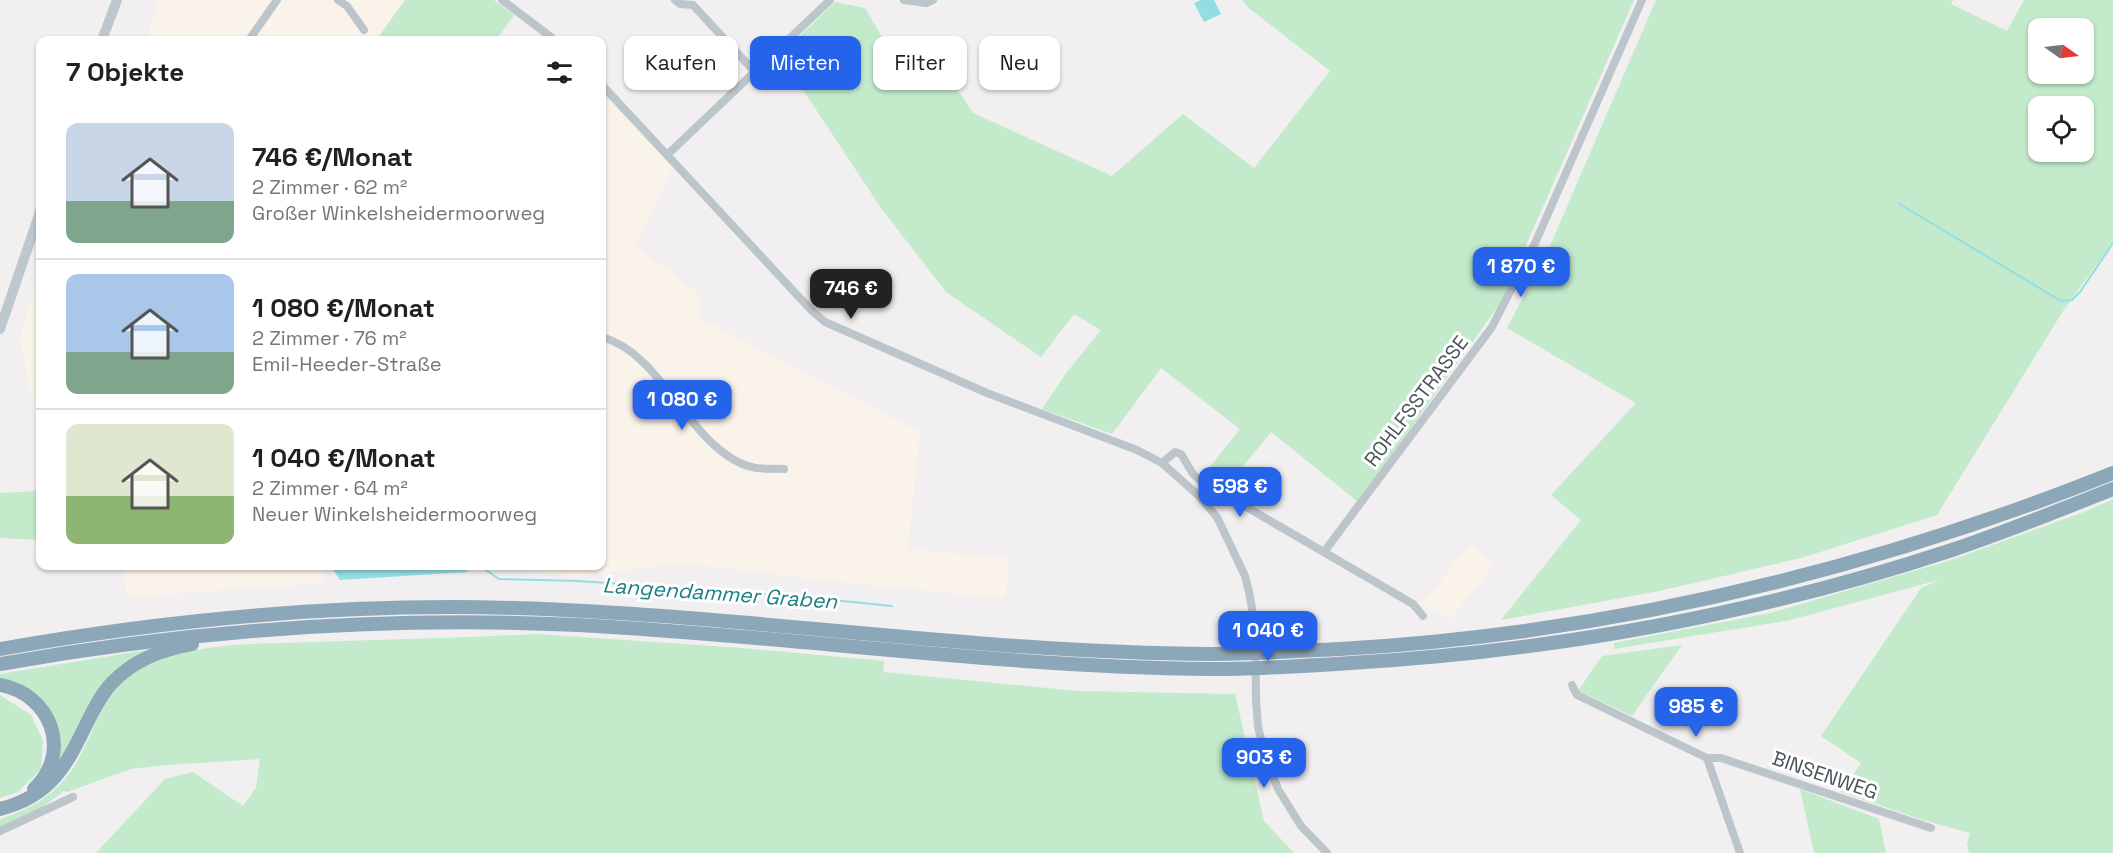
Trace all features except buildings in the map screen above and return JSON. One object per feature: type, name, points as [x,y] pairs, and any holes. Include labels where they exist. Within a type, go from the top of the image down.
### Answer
[{"type":"highway","points":[[0,649],[93,633],[171,623],[288,612],[422,607],[518,608],[637,614],[1001,645],[1133,652],[1252,653],[1394,646],[1583,624],[1744,592],[1945,536],[2039,503],[2113,473]]},
{"type":"highway","points":[[0,664],[159,640],[285,628],[460,622],[580,626],[1006,661],[1136,667],[1277,668],[1405,660],[1595,638],[1791,596],[1950,551],[2113,489]]},
{"type":"highway","points":[[0,809],[40,792],[56,777],[72,755],[100,698],[110,684],[134,664],[153,654],[190,644],[274,636],[285,628]]},
{"type":"highway","points":[[0,685],[22,692],[39,705],[49,720],[54,739],[53,756],[48,771],[36,787],[19,802]]},
{"type":"street","points":[[104,36],[117,0]]},
{"type":"street","points":[[252,36],[277,0]]},
{"type":"street","points":[[338,0],[346,6],[364,30]]},
{"type":"street","points":[[502,0],[550,36]]},
{"type":"street","points":[[675,0],[680,4],[694,2],[750,65]]},
{"type":"street","points":[[791,36],[830,0]]},
{"type":"street","points":[[904,0],[926,3],[933,0]]},
{"type":"street","name":"ROHLFSSTRASSE","points":[[1324,552],[1492,327],[1536,241],[1642,0]]},
{"type":"street","points":[[667,155],[750,74]]},
{"type":"street","points":[[606,90],[812,311],[825,322],[987,393],[1114,440],[1162,463],[1199,496],[1216,517],[1245,576],[1255,625],[1258,727],[1265,754],[1278,789],[1300,826],[1328,853]]},
{"type":"street","points":[[0,329],[36,224]]},
{"type":"street","points":[[606,338],[634,353],[699,430],[727,456],[752,467],[784,468]]},
{"type":"street","points":[[1162,463],[1175,452],[1181,454],[1193,474],[1200,480],[1413,604],[1423,616]]},
{"type":"street","name":"BINSENWEG","points":[[1572,685],[1577,695],[1707,758],[1721,758],[1931,828]]},
{"type":"street","points":[[1707,758],[1740,853]]},
{"type":"street","points":[[0,831],[73,797]]},
{"type":"shaded area","points":[[159,0],[405,0],[380,36],[147,36]]},
{"type":"shaded area","points":[[606,99],[673,167],[636,246],[701,296],[700,318],[920,432],[908,549],[1008,559],[1006,598],[874,586],[681,563],[575,577],[525,570],[606,570]]},
{"type":"shaded area","points":[[36,279],[36,452],[34,406],[20,340]]},
{"type":"shaded area","points":[[1471,544],[1488,558],[1492,567],[1450,620],[1421,604]]},
{"type":"shaded area","points":[[123,570],[324,570],[325,583],[127,597]]},
{"type":"green space","points":[[405,0],[494,0],[514,15],[499,36],[379,36]]},
{"type":"green space","points":[[1242,0],[1634,0],[1501,302],[1358,502],[1271,432],[1223,491],[1201,478],[1240,429],[1161,368],[1112,434],[1042,409],[1067,372],[1101,330],[1074,314],[1041,357],[946,292],[881,208],[803,90],[861,90],[861,36],[800,36],[835,2],[865,8],[881,36],[873,36],[873,90],[958,90],[973,113],[1112,176],[1183,114],[1254,168],[1330,71],[1250,9]]},
{"type":"green space","points":[[1656,0],[1953,0],[1951,4],[2007,31],[2024,0],[2113,0],[2113,242],[2063,311],[1937,515],[1801,558],[1659,591],[1501,620],[1581,520],[1551,495],[1636,403],[1507,328],[1550,246]]},
{"type":"green space","points":[[36,491],[36,540],[0,538],[0,493]]},
{"type":"green space","points":[[2113,499],[2113,853],[1969,853],[1967,844],[1970,833],[1923,820],[1841,792],[1861,763],[1821,736],[1921,588],[1939,580],[1790,620],[1614,649],[1614,643],[1770,613],[1951,560],[2084,512]]},
{"type":"green space","points":[[536,634],[742,648],[884,661],[883,672],[1078,691],[1235,694],[1264,821],[1294,853],[96,853],[165,779],[193,772],[243,806],[256,788],[260,759],[131,769],[67,792],[64,791],[41,808],[0,827],[0,819],[31,806],[59,786],[78,760],[117,688],[129,676],[169,656],[193,650],[246,644]]},
{"type":"green space","points":[[1682,645],[1632,716],[1578,691],[1602,656]]},
{"type":"green space","points":[[153,649],[134,661],[50,780],[54,727],[0,682],[0,674]]},
{"type":"green space","points":[[0,695],[31,715],[43,741],[41,769],[18,792],[0,798]]},
{"type":"green space","points":[[1800,789],[1879,819],[1886,853],[1814,853]]},
{"type":"water","points":[[1201,0],[1214,0],[1221,14],[1204,22],[1194,3]]},
{"type":"water","points":[[333,570],[467,570],[468,572],[340,580]]},
{"type":"waterway","points":[[1898,203],[2061,301],[2072,300],[2080,292],[2113,243]]},
{"type":"waterway","name":"Langendammer Graben","points":[[486,570],[499,579],[578,581],[784,595],[892,606]]}]
